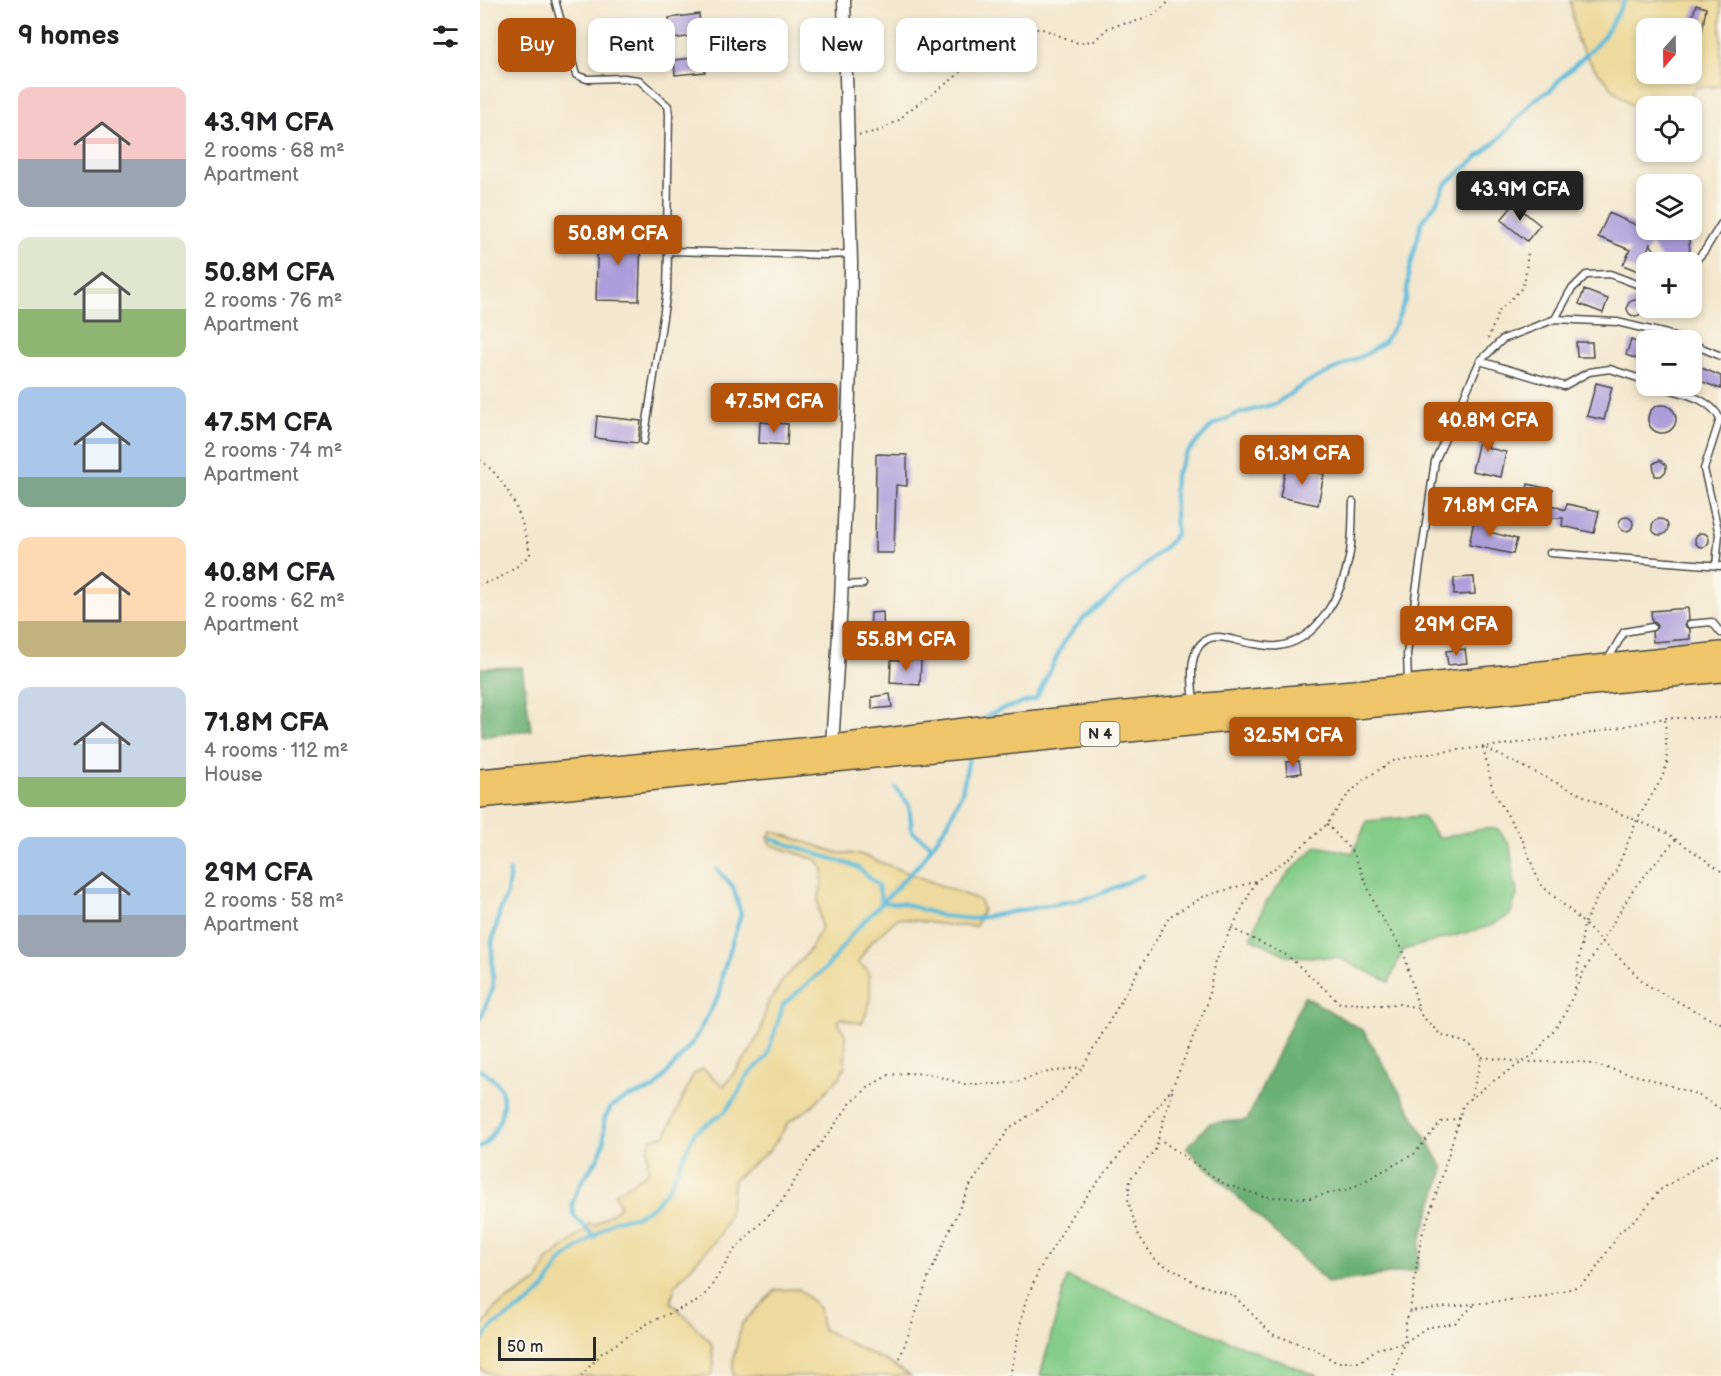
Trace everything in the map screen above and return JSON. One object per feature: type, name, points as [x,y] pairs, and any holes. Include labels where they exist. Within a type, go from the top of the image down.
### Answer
[{"type":"highway","name":"N 4","points":[[480,780],[832,746],[988,726],[1408,686],[1721,653]]},
{"type":"highway","name":"N 4","points":[[480,797],[1721,671]]},
{"type":"street","points":[[832,746],[850,367],[850,254],[844,0]]},
{"type":"lane","points":[[555,0],[576,75],[587,79],[639,80],[668,106],[667,291],[644,441]]},
{"type":"lane","points":[[1702,253],[1721,224]]},
{"type":"lane","points":[[668,251],[850,254]]},
{"type":"lane","points":[[1555,318],[1571,290],[1586,275],[1610,274],[1636,284]]},
{"type":"lane","points":[[1408,686],[1407,654],[1435,460],[1480,361],[1503,339],[1555,318],[1617,322],[1650,330]]},
{"type":"lane","points":[[1702,348],[1721,356]]},
{"type":"lane","points":[[1480,361],[1564,386],[1589,372],[1610,369],[1636,377]]},
{"type":"lane","points":[[1550,553],[1719,566],[1719,534],[1704,469],[1719,419],[1715,410],[1701,400],[1689,396]]},
{"type":"lane","points":[[1195,705],[1191,682],[1194,660],[1198,647],[1206,640],[1226,638],[1243,643],[1278,646],[1302,638],[1320,622],[1342,584],[1349,556],[1353,502]]},
{"type":"lane","points":[[841,585],[863,584]]},
{"type":"lane","points":[[1690,624],[1712,622],[1721,633]]},
{"type":"lane","points":[[1604,665],[1624,632],[1652,627]]},
{"type":"path","points":[[847,140],[879,131],[899,120],[954,78],[968,64],[1016,43],[1029,32],[1040,28],[1078,43],[1094,41],[1109,27],[1141,20],[1155,14],[1171,0]]},
{"type":"path","points":[[1480,361],[1499,311],[1522,288],[1528,252]]},
{"type":"path","points":[[480,460],[493,470],[509,491],[526,534],[530,554],[518,567],[493,581],[480,584]]},
{"type":"path","points":[[900,1358],[929,1276],[969,1187],[1009,1129],[1059,1095],[1083,1067],[1170,916],[1203,897],[1256,881],[1288,859],[1327,824],[1346,797],[1363,780],[1393,760],[1417,755],[1576,736],[1665,718],[1721,718]]},
{"type":"path","points":[[1575,993],[1584,924],[1597,898],[1616,871],[1636,820],[1662,778],[1667,763],[1665,718]]},
{"type":"path","points":[[1483,747],[1542,777],[1666,832],[1721,871]]},
{"type":"path","points":[[1483,747],[1492,792],[1523,841],[1540,884],[1647,985],[1721,1023]]},
{"type":"path","points":[[1327,824],[1354,854],[1378,912],[1403,950],[1420,1014],[1440,1034],[1469,1044],[1482,1057],[1523,1062],[1583,1062],[1650,1079],[1698,1095],[1721,1109]]},
{"type":"path","points":[[1393,1376],[1404,1343],[1421,1238],[1463,1105],[1489,1084],[1536,1053],[1563,1018],[1583,973],[1634,888],[1676,839]]},
{"type":"path","points":[[1256,881],[1215,961],[1207,1004],[1172,1089],[1155,1150],[1130,1179],[1128,1201],[1139,1236],[1156,1261],[1197,1284],[1233,1295],[1272,1334],[1314,1349],[1336,1362],[1360,1362],[1376,1349],[1404,1343],[1426,1328],[1455,1323],[1475,1304]]},
{"type":"path","points":[[1232,928],[1288,956],[1340,1003],[1400,1004],[1419,1008]]},
{"type":"path","points":[[1471,1099],[1482,1057]]},
{"type":"path","points":[[581,1376],[602,1353],[650,1322],[698,1301],[709,1290],[735,1249],[780,1204],[804,1166],[850,1104],[870,1086],[889,1075],[904,1073],[929,1074],[964,1084],[999,1084],[1017,1082],[1043,1073],[1083,1067]]},
{"type":"path","points":[[1010,1376],[1025,1303],[1038,1272],[1072,1215],[1172,1089]]},
{"type":"path","points":[[1158,1138],[1224,1184],[1266,1197],[1310,1198],[1352,1188],[1414,1155],[1442,1122],[1460,1118]]},
{"type":"path","points":[[1410,1311],[1546,1296],[1579,1286],[1592,1275],[1621,1231],[1640,1215],[1660,1190],[1721,1152]]},
{"type":"green space","points":[[522,667],[531,730],[482,737],[480,668]]},
{"type":"green space","points":[[1422,816],[1438,838],[1482,829],[1498,829],[1510,846],[1517,895],[1510,915],[1490,926],[1403,950],[1389,982],[1339,958],[1288,956],[1251,938],[1265,904],[1289,872],[1317,846],[1353,853],[1367,821]]},
{"type":"green space","points":[[1304,996],[1364,1031],[1444,1169],[1421,1238],[1417,1270],[1328,1283],[1186,1148],[1210,1123],[1247,1120]]},
{"type":"green space","points":[[1067,1277],[1318,1376],[1040,1376]]},
{"type":"sand","points":[[1570,0],[1721,0],[1721,86],[1694,88],[1691,96],[1636,96],[1636,107],[1615,91],[1592,65],[1577,40]]},
{"type":"sand","points":[[772,831],[838,853],[859,854],[979,900],[983,909],[976,926],[955,926],[898,918],[869,944],[858,963],[868,970],[870,997],[866,1016],[862,1023],[841,1018],[838,1022],[846,1036],[845,1065],[840,1077],[810,1108],[789,1122],[771,1149],[734,1180],[729,1213],[720,1235],[675,1285],[671,1302],[711,1342],[714,1364],[711,1376],[497,1376],[480,1369],[480,1327],[495,1308],[538,1281],[547,1261],[587,1229],[588,1224],[595,1225],[620,1207],[615,1194],[648,1172],[648,1150],[651,1139],[666,1135],[693,1075],[703,1069],[724,1086],[751,1050],[761,1030],[767,1005],[781,983],[811,948],[821,928],[818,901],[823,869],[817,860],[771,845],[768,837]]},
{"type":"sand","points":[[799,1289],[819,1308],[822,1329],[911,1376],[733,1376],[733,1359],[742,1324],[775,1290]]},
{"type":"building","points":[[1696,5],[1706,8],[1702,32],[1702,18],[1692,18]]},
{"type":"building","points":[[699,14],[699,18],[687,18],[687,37],[675,39],[675,18],[669,18]]},
{"type":"building","points":[[687,59],[687,72],[705,72],[675,75],[675,60]]},
{"type":"building","points":[[1514,204],[1540,225],[1527,241],[1501,220]]},
{"type":"building","points":[[1609,213],[1636,225],[1636,240],[1689,240],[1690,252],[1656,252],[1650,244],[1646,252],[1636,252],[1636,270],[1623,265],[1630,250],[1598,237]]},
{"type":"building","points":[[598,231],[641,233],[639,301],[596,300]]},
{"type":"building","points":[[1584,290],[1608,299],[1603,313],[1579,304]]},
{"type":"building","points":[[1635,300],[1636,316],[1632,316],[1627,311],[1627,305]]},
{"type":"building","points":[[1631,340],[1636,342],[1636,359],[1626,355]]},
{"type":"building","points":[[1576,342],[1592,342],[1593,357],[1577,357]]},
{"type":"building","points":[[1702,368],[1721,376],[1721,389],[1702,382]]},
{"type":"building","points":[[1596,383],[1612,387],[1604,420],[1587,416]]},
{"type":"building","points":[[1662,405],[1672,409],[1676,419],[1672,429],[1662,433],[1652,429],[1648,419],[1652,409]]},
{"type":"building","points":[[597,416],[641,421],[638,443],[595,438]]},
{"type":"building","points":[[1480,421],[1495,426],[1488,448],[1506,452],[1501,477],[1472,471],[1479,441],[1474,439]]},
{"type":"building","points":[[760,422],[788,424],[787,445],[759,443]]},
{"type":"building","points":[[876,454],[907,455],[907,486],[896,485],[894,553],[875,553]]},
{"type":"building","points":[[1660,460],[1666,465],[1666,471],[1661,476],[1655,476],[1653,464]]},
{"type":"building","points":[[1286,466],[1324,474],[1318,505],[1280,497]]},
{"type":"building","points":[[1528,484],[1553,490],[1544,499],[1547,500],[1546,503],[1565,510],[1567,504],[1599,511],[1594,533],[1562,526],[1563,518],[1553,518],[1544,514],[1542,523],[1520,518]]},
{"type":"building","points":[[1475,516],[1492,520],[1489,532],[1517,539],[1513,554],[1469,545]]},
{"type":"building","points":[[1626,517],[1631,519],[1633,524],[1631,529],[1626,531],[1621,529],[1619,524],[1621,519]]},
{"type":"building","points":[[1660,519],[1668,527],[1660,535],[1652,527]]},
{"type":"building","points":[[1702,533],[1707,535],[1709,540],[1707,545],[1702,547],[1697,545],[1695,540],[1697,535]]},
{"type":"building","points":[[1474,577],[1475,594],[1454,595],[1454,578]]},
{"type":"building","points":[[1688,608],[1689,619],[1685,624],[1690,629],[1690,639],[1653,642],[1652,632],[1657,627],[1656,623],[1652,622],[1651,611]]},
{"type":"building","points":[[883,612],[884,639],[870,634],[871,613]]},
{"type":"building","points":[[1465,649],[1467,663],[1448,665],[1446,651]]},
{"type":"building","points":[[891,660],[921,660],[920,685],[890,683]]},
{"type":"building","points":[[890,694],[892,707],[872,709],[872,697]]},
{"type":"building","points":[[1299,761],[1301,773],[1287,775],[1286,762]]},
{"type":"waterway","points":[[986,717],[999,710],[1036,699],[1065,640],[1085,617],[1170,542],[1176,533],[1175,476],[1186,454],[1213,425],[1237,414],[1275,404],[1306,383],[1368,353],[1384,342],[1396,323],[1406,298],[1409,272],[1422,221],[1436,203],[1446,184],[1500,138],[1534,100],[1552,89],[1590,51],[1604,36],[1625,0]]},
{"type":"waterway","points":[[480,1342],[493,1326],[530,1302],[545,1288],[561,1261],[615,1220],[635,1217],[652,1207],[668,1189],[695,1132],[725,1112],[746,1077],[767,1057],[783,1005],[828,966],[852,934],[921,862],[948,823],[962,792],[970,753]]},
{"type":"waterway","points":[[896,788],[909,805],[912,831],[932,846]]},
{"type":"waterway","points":[[772,839],[857,867],[878,885],[882,903],[902,903],[942,916],[973,919],[1093,897],[1143,875]]},
{"type":"waterway","points":[[595,1237],[574,1216],[572,1203],[580,1184],[598,1158],[604,1143],[604,1120],[611,1107],[626,1098],[654,1089],[693,1042],[720,993],[722,975],[741,914],[733,887],[717,869]]},
{"type":"waterway","points":[[480,1019],[493,988],[492,943],[507,894],[510,871]]},
{"type":"waterway","points":[[480,1070],[497,1083],[503,1100],[501,1116],[495,1131],[480,1148]]}]
